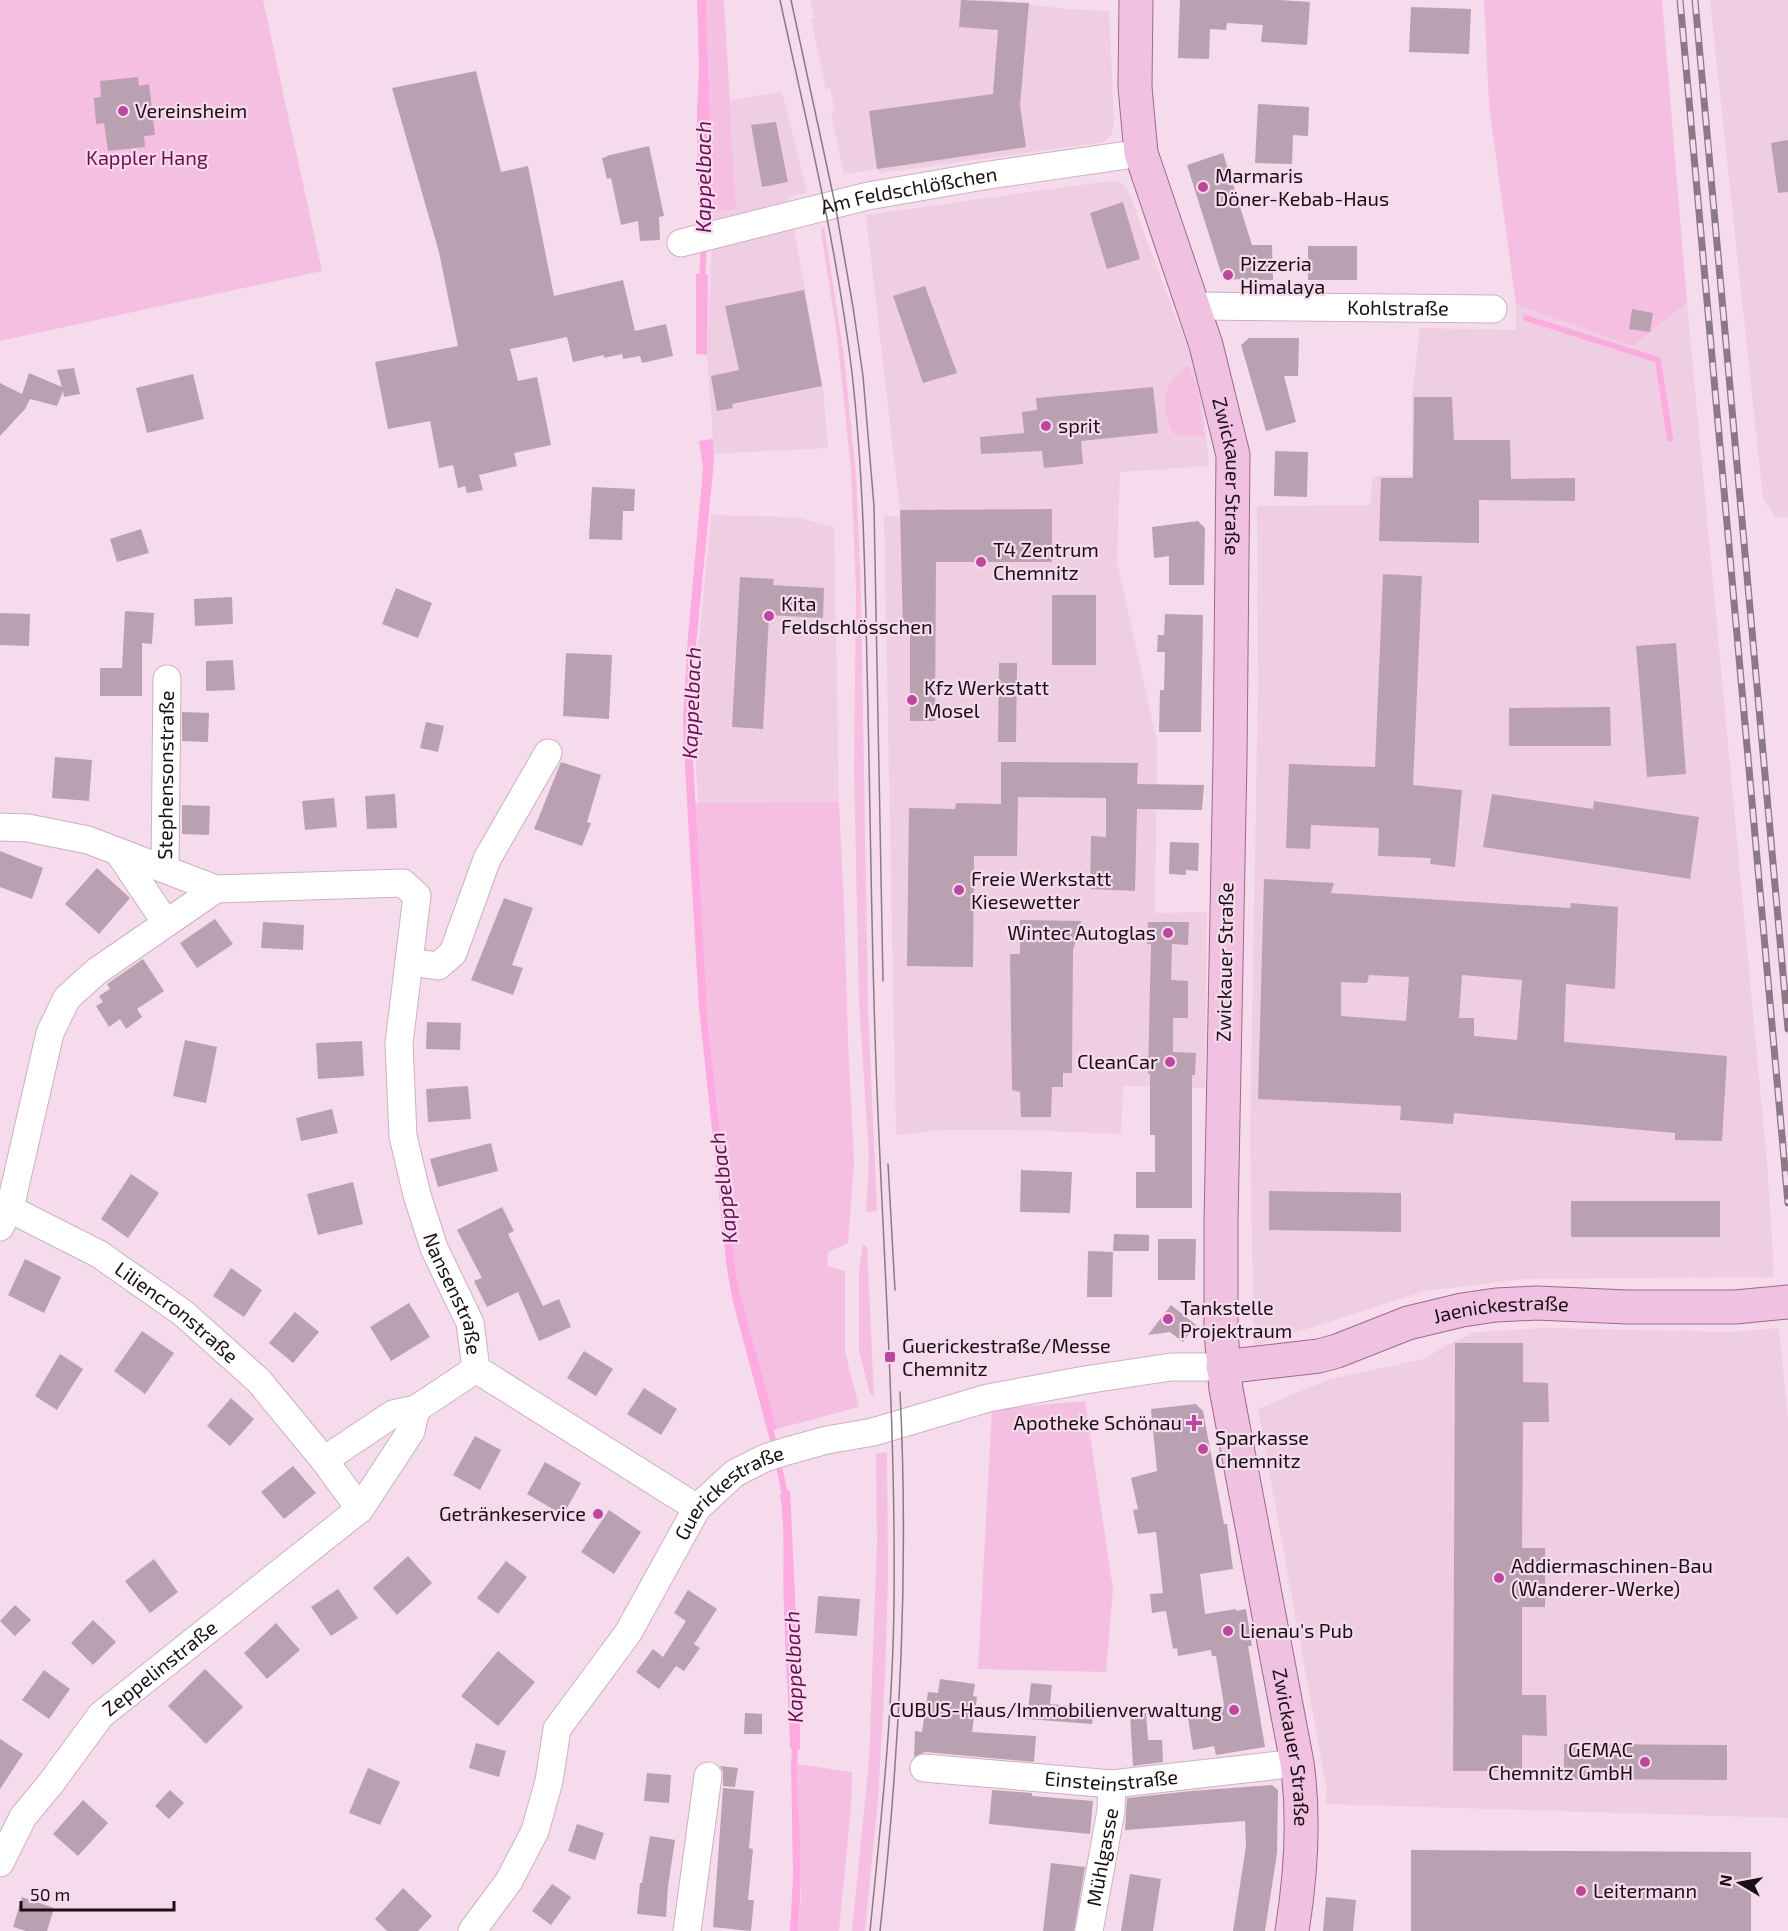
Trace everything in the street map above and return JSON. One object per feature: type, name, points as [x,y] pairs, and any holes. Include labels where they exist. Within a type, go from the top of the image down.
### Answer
[{"type":"main road","name":"Zwickauer Straße","points":[[1136,0],[1135,87],[1141,153],[1206,345],[1233,455],[1221,1199],[1221,1333],[1224,1367],[1301,1792],[1301,1865],[1292,1931]]},
{"type":"main road","name":"Jaenickestraße","points":[[1224,1367],[1319,1356],[1408,1323],[1462,1310],[1496,1305],[1537,1303],[1726,1307],[1788,1302]]},
{"type":"street","name":"Am Feldschlößchen","points":[[681,243],[868,196],[989,175],[1141,153]]},
{"type":"street","name":"Kohlstraße","points":[[1194,306],[1493,309]]},
{"type":"street","name":"Stephensonstraße","points":[[165,869],[167,679]]},
{"type":"street","points":[[410,962],[438,966],[453,953],[487,859],[548,753]]},
{"type":"street","points":[[0,827],[28,828],[88,840],[216,889]]},
{"type":"street","points":[[119,853],[166,923]]},
{"type":"street","name":"Nansenstraße","points":[[216,889],[403,883],[417,896],[399,1043],[403,1136],[417,1195],[434,1248],[470,1323],[476,1369],[697,1508]]},
{"type":"street","points":[[3,1213],[50,1033],[67,998],[97,971],[216,889]]},
{"type":"street","name":"Liliencronstraße","points":[[3,1213],[99,1254],[183,1312],[258,1381],[324,1460]]},
{"type":"street","name":"Guerickestraße","points":[[472,1931],[509,1881],[535,1831],[549,1781],[557,1729],[628,1633],[697,1508],[735,1473],[776,1455],[827,1440],[873,1432],[1002,1395],[1171,1367],[1224,1367]]},
{"type":"street","points":[[360,1509],[324,1460],[393,1414],[416,1409],[476,1369]]},
{"type":"street","name":"Zeppelinstraße","points":[[0,1863],[23,1817],[101,1715],[360,1509],[411,1431],[416,1409]]},
{"type":"street","name":"Einsteinstraße","points":[[924,1768],[1112,1784],[1297,1763]]},
{"type":"street","points":[[687,1931],[708,1776]]},
{"type":"street","name":"Mühlgasse","points":[[1089,1931],[1111,1811],[1112,1784]]},
{"type":"shaded area","points":[[810,0],[995,0],[1066,9],[1109,11],[1114,123],[1112,134],[1104,142],[880,173],[877,169],[844,174],[831,114],[835,112],[830,88],[826,89],[811,19],[815,18]]},
{"type":"shaded area","points":[[1710,0],[1788,0],[1788,517],[1775,517],[1763,498]]},
{"type":"shaded area","points":[[782,91],[807,193],[788,197],[823,388],[828,448],[714,454],[707,355],[713,213],[736,209],[730,101]]},
{"type":"shaded area","points":[[1118,181],[1127,188],[1201,383],[1209,466],[1120,472],[1117,562],[1157,742],[1155,913],[1207,912],[1205,1088],[1123,1086],[1121,1134],[941,1130],[896,1135],[884,516],[900,517],[900,510],[866,215]]},
{"type":"shaded area","points":[[1687,303],[1768,1174],[1774,1277],[1526,1279],[1425,1291],[1254,1346],[1250,1137],[1258,688],[1257,506],[1370,505],[1373,476],[1412,476],[1412,397],[1420,328],[1516,330],[1516,305],[1633,346]]},
{"type":"shaded area","name":"Kita Feldschlösschen","points":[[711,515],[796,517],[834,527],[839,802],[698,803],[693,706]]},
{"type":"shaded area","points":[[1548,1328],[1732,1332],[1779,1328],[1788,1421],[1788,1818],[1325,1804],[1327,1791],[1258,1409],[1330,1379],[1424,1359],[1447,1345],[1476,1332]]},
{"type":"green space","name":"Kappler Hang","points":[[0,0],[263,0],[322,271],[0,341]]},
{"type":"green space","points":[[706,0],[724,0],[736,209],[713,213]]},
{"type":"green space","points":[[1484,0],[1662,0],[1687,303],[1633,346],[1516,305],[1489,105]]},
{"type":"green space","points":[[824,226],[844,356],[856,474],[861,594],[868,1007],[877,1211],[866,1212],[869,1159],[859,1000],[854,771],[856,590],[851,470],[837,335],[821,231]]},
{"type":"green space","points":[[1188,365],[1197,386],[1204,436],[1175,435],[1166,413],[1165,401],[1168,386]]},
{"type":"green space","points":[[839,802],[854,1162],[848,1243],[828,1252],[827,1266],[845,1271],[845,1352],[859,1407],[777,1429],[737,1282],[708,1025],[695,803]]},
{"type":"green space","points":[[863,1244],[867,1247],[874,1396],[870,1393],[859,1351],[859,1271]]},
{"type":"green space","points":[[1085,1401],[1113,1589],[1106,1672],[978,1669],[992,1409]]},
{"type":"green space","points":[[887,1452],[888,1576],[878,1800],[865,1931],[852,1931],[869,1761],[877,1542],[876,1454]]},
{"type":"green space","points":[[796,1764],[852,1772],[839,1931],[798,1931],[801,1897]]},
{"type":"water","points":[[697,0],[706,0],[713,213],[702,213],[703,195],[698,192]]},
{"type":"water","points":[[696,274],[708,274],[707,355],[696,354]]},
{"type":"water","points":[[713,439],[714,461],[690,706],[708,1025],[737,1282],[777,1429],[768,1433],[733,1302],[727,1270],[699,1008],[684,749],[683,721],[688,636],[703,469],[699,441]]},
{"type":"water","points":[[790,1490],[800,1701],[800,1750],[790,1748],[783,1594],[780,1494]]},
{"type":"water","points":[[791,1763],[796,1764],[799,1827],[798,1931],[790,1931],[793,1877]]},
{"type":"building","points":[[961,0],[1029,3],[1020,105],[1026,147],[877,169],[869,111],[993,94],[998,30],[959,27]]},
{"type":"building","points":[[1180,0],[1310,2],[1307,45],[1261,42],[1263,25],[1227,23],[1226,30],[1210,29],[1209,59],[1178,58]]},
{"type":"building","points":[[1411,7],[1471,9],[1469,54],[1409,52]]},
{"type":"building","points":[[476,71],[501,172],[528,166],[554,296],[623,280],[635,331],[666,324],[673,356],[642,363],[640,356],[623,359],[622,354],[604,358],[604,355],[573,362],[567,337],[510,349],[518,381],[537,377],[551,445],[514,453],[517,466],[479,475],[483,490],[467,493],[465,486],[458,488],[453,465],[439,468],[430,421],[388,429],[375,362],[458,346],[439,252],[392,88]]},
{"type":"building","name":"Vereinsheim","points":[[138,77],[139,86],[149,84],[155,135],[144,136],[145,147],[108,151],[104,123],[96,124],[94,98],[101,97],[100,81]]},
{"type":"building","points":[[1258,104],[1309,107],[1308,136],[1293,135],[1292,164],[1255,163]]},
{"type":"building","points":[[776,122],[788,182],[762,187],[751,125]]},
{"type":"building","points":[[1788,140],[1788,192],[1778,193],[1771,143]]},
{"type":"building","points":[[649,146],[664,216],[659,217],[660,240],[640,241],[638,221],[621,225],[611,178],[607,179],[602,158]]},
{"type":"building","points":[[1223,153],[1252,245],[1272,245],[1273,280],[1223,279],[1187,165]]},
{"type":"building","points":[[1123,202],[1140,259],[1107,269],[1090,213]]},
{"type":"building","points":[[1308,246],[1357,246],[1357,280],[1308,280]]},
{"type":"building","points":[[925,286],[957,373],[923,383],[893,296]]},
{"type":"building","points":[[804,290],[822,386],[732,404],[733,408],[717,411],[711,376],[739,370],[725,306]]},
{"type":"building","points":[[1632,309],[1653,313],[1650,332],[1629,329]]},
{"type":"building","points":[[1249,338],[1299,338],[1298,376],[1284,376],[1296,422],[1266,431],[1241,345]]},
{"type":"building","points":[[74,368],[80,394],[64,397],[63,391],[57,406],[30,399],[25,409],[0,436],[0,383],[22,394],[29,373],[62,387],[57,370]]},
{"type":"building","points":[[193,374],[204,419],[147,433],[136,388]]},
{"type":"building","points":[[1153,387],[1158,433],[1081,441],[1083,464],[1044,468],[1042,451],[981,454],[980,437],[1024,433],[1022,412],[1037,410],[1036,398]]},
{"type":"building","points":[[1414,397],[1452,397],[1454,440],[1510,440],[1511,479],[1575,478],[1575,501],[1479,500],[1479,543],[1379,541],[1381,478],[1413,478]]},
{"type":"building","points":[[1275,451],[1308,452],[1307,497],[1274,496]]},
{"type":"building","points":[[592,487],[635,489],[634,511],[623,511],[622,540],[589,539]]},
{"type":"building","points":[[1052,509],[1052,562],[936,562],[935,721],[910,721],[910,629],[903,629],[900,510]]},
{"type":"building","points":[[1198,521],[1205,528],[1204,585],[1169,585],[1169,556],[1154,558],[1152,527]]},
{"type":"building","points":[[141,529],[149,553],[117,562],[110,539]]},
{"type":"building","points":[[1383,574],[1422,576],[1413,785],[1462,790],[1455,867],[1430,864],[1431,858],[1378,856],[1379,828],[1311,825],[1310,849],[1286,848],[1289,764],[1375,767]]},
{"type":"building","points":[[740,577],[774,579],[773,585],[824,588],[823,618],[769,615],[763,729],[732,727]]},
{"type":"building","points":[[396,588],[432,603],[418,638],[382,624]]},
{"type":"building","points":[[1052,595],[1096,595],[1096,665],[1052,665]]},
{"type":"building","points":[[232,597],[233,624],[195,626],[194,599]]},
{"type":"building","points":[[125,611],[154,613],[152,644],[142,643],[142,696],[100,696],[100,668],[122,668]]},
{"type":"building","points":[[0,613],[30,614],[29,646],[0,645]]},
{"type":"building","points":[[1165,614],[1203,615],[1201,732],[1159,732],[1160,690],[1164,690],[1165,652],[1157,652],[1158,635],[1164,635]]},
{"type":"building","points":[[1676,643],[1686,774],[1647,777],[1636,646]]},
{"type":"building","points":[[566,653],[612,655],[609,719],[563,716]]},
{"type":"building","points":[[233,660],[235,690],[206,691],[206,661]]},
{"type":"building","points":[[999,663],[1017,663],[1016,742],[998,742]]},
{"type":"building","points":[[1610,707],[1611,746],[1509,746],[1509,708]]},
{"type":"building","points":[[182,712],[209,713],[208,742],[182,741]]},
{"type":"building","points":[[426,722],[444,726],[438,752],[420,748]]},
{"type":"building","points":[[55,757],[92,760],[89,801],[52,798]]},
{"type":"building","points":[[561,762],[601,775],[587,822],[591,823],[582,846],[534,829]]},
{"type":"building","points":[[1001,762],[1138,763],[1137,784],[1204,785],[1202,810],[1137,809],[1135,891],[1090,889],[1091,836],[1106,837],[1106,798],[1018,797],[1017,856],[974,856],[973,967],[907,966],[909,808],[955,809],[956,803],[1001,804]]},
{"type":"building","points":[[395,794],[397,828],[367,829],[365,796]]},
{"type":"building","points":[[1492,794],[1593,809],[1594,801],[1699,817],[1690,879],[1483,847]]},
{"type":"building","points":[[334,798],[337,827],[305,830],[302,801]]},
{"type":"building","points":[[182,805],[210,806],[209,835],[182,834]]},
{"type":"building","points":[[1170,842],[1199,843],[1198,871],[1186,870],[1186,875],[1169,874]]},
{"type":"building","points":[[0,851],[43,868],[32,899],[0,887]]},
{"type":"building","points":[[97,868],[130,898],[99,934],[65,904]]},
{"type":"building","points":[[1264,879],[1334,883],[1331,893],[1570,908],[1571,903],[1618,907],[1615,989],[1566,984],[1564,1042],[1727,1056],[1722,1141],[1675,1140],[1675,1133],[1454,1113],[1453,1124],[1400,1120],[1401,1106],[1258,1099]],"holes":[[[1369,975],[1409,977],[1406,1021],[1341,1016],[1341,982],[1367,983]],[[1462,975],[1522,980],[1517,1040],[1474,1036],[1474,1018],[1459,1018]]]},
{"type":"building","points":[[504,898],[533,908],[512,965],[523,968],[513,995],[471,980]]},
{"type":"building","points":[[215,919],[233,944],[197,968],[180,943]]},
{"type":"building","points":[[1020,920],[1081,921],[1073,950],[1072,1073],[1063,1073],[1063,1087],[1052,1087],[1051,1117],[1021,1117],[1020,1092],[1012,1090],[1010,954],[1020,954]]},
{"type":"building","points":[[263,922],[304,925],[303,950],[261,948]]},
{"type":"building","points":[[1148,922],[1189,922],[1188,945],[1172,944],[1171,980],[1188,981],[1188,1018],[1173,1018],[1173,1052],[1196,1053],[1195,1075],[1192,1075],[1192,1208],[1136,1208],[1136,1172],[1155,1172],[1155,1135],[1150,1135],[1150,1074],[1148,1074],[1151,944],[1147,944]]},
{"type":"building","points":[[143,959],[164,991],[137,1009],[142,1017],[126,1029],[120,1019],[109,1027],[96,1006],[103,1002],[99,996],[110,989],[107,984]]},
{"type":"building","points":[[427,1022],[461,1023],[460,1050],[426,1049]]},
{"type":"building","points":[[185,1040],[217,1047],[206,1103],[173,1096]]},
{"type":"building","points":[[362,1041],[364,1076],[318,1079],[316,1043]]},
{"type":"building","points":[[468,1086],[471,1119],[428,1122],[426,1089]]},
{"type":"building","points":[[332,1109],[338,1133],[301,1141],[296,1118]]},
{"type":"building","points":[[491,1143],[498,1171],[438,1187],[430,1159]]},
{"type":"building","points":[[1021,1170],[1072,1172],[1070,1213],[1020,1212]]},
{"type":"building","points":[[131,1174],[159,1193],[128,1238],[101,1219]]},
{"type":"building","points":[[353,1182],[363,1224],[318,1235],[307,1194]]},
{"type":"building","points":[[1269,1191],[1401,1193],[1401,1232],[1269,1230]]},
{"type":"building","points":[[1571,1201],[1720,1201],[1720,1237],[1571,1237]]},
{"type":"building","points":[[502,1207],[514,1231],[508,1234],[543,1306],[559,1299],[571,1327],[539,1341],[518,1292],[487,1307],[474,1281],[482,1278],[457,1230]]},
{"type":"building","points":[[1114,1234],[1149,1235],[1149,1251],[1113,1251]]},
{"type":"building","points":[[1158,1239],[1196,1239],[1195,1280],[1158,1280]]},
{"type":"building","points":[[1088,1251],[1113,1252],[1112,1297],[1087,1297]]},
{"type":"building","points":[[25,1259],[61,1277],[44,1313],[8,1295]]},
{"type":"building","points":[[231,1268],[262,1290],[244,1317],[213,1296]]},
{"type":"building","points":[[409,1303],[430,1337],[391,1361],[370,1327]]},
{"type":"building","points":[[1171,1305],[1196,1325],[1183,1342],[1170,1332],[1148,1335]]},
{"type":"building","points":[[295,1312],[319,1332],[293,1363],[269,1343]]},
{"type":"building","points":[[142,1331],[174,1353],[145,1394],[114,1371]]},
{"type":"building","name":"Addiermaschinen-Bau (Wanderer-Werke)","points":[[1455,1343],[1523,1343],[1523,1382],[1548,1383],[1549,1422],[1523,1422],[1522,1548],[1545,1548],[1545,1607],[1522,1607],[1522,1695],[1546,1695],[1547,1736],[1522,1735],[1522,1771],[1453,1771]]},
{"type":"building","points":[[584,1351],[613,1369],[596,1396],[567,1378]]},
{"type":"building","points":[[60,1354],[83,1369],[57,1410],[35,1396]]},
{"type":"building","points":[[644,1388],[677,1409],[661,1435],[627,1414]]},
{"type":"building","points":[[231,1398],[254,1419],[230,1446],[207,1426]]},
{"type":"building","points":[[1196,1404],[1203,1411],[1224,1524],[1227,1524],[1233,1569],[1200,1574],[1205,1614],[1246,1609],[1252,1646],[1248,1646],[1265,1747],[1216,1755],[1214,1746],[1193,1750],[1188,1718],[1210,1714],[1209,1707],[1224,1705],[1216,1656],[1212,1656],[1211,1650],[1178,1656],[1177,1648],[1173,1649],[1166,1611],[1152,1613],[1150,1594],[1163,1593],[1156,1532],[1138,1534],[1133,1510],[1138,1509],[1131,1478],[1157,1471],[1151,1409]]},
{"type":"building","points":[[475,1436],[501,1450],[480,1490],[453,1475]]},
{"type":"building","points":[[545,1462],[581,1483],[563,1515],[527,1494]]},
{"type":"building","points":[[293,1466],[316,1493],[284,1519],[261,1492]]},
{"type":"building","points":[[609,1510],[641,1532],[614,1574],[581,1552]]},
{"type":"building","points":[[408,1556],[432,1583],[397,1615],[373,1588]]},
{"type":"building","points":[[154,1559],[178,1592],[150,1613],[125,1581]]},
{"type":"building","points":[[506,1561],[527,1577],[498,1614],[477,1598]]},
{"type":"building","points":[[338,1589],[358,1618],[331,1636],[311,1607]]},
{"type":"building","points":[[688,1590],[717,1609],[694,1644],[700,1648],[684,1671],[676,1666],[659,1689],[636,1672],[653,1649],[663,1657],[686,1621],[674,1613]]},
{"type":"building","points":[[818,1596],[860,1599],[857,1636],[815,1633]]},
{"type":"building","points":[[15,1605],[31,1620],[15,1636],[0,1621]]},
{"type":"building","points":[[93,1620],[116,1642],[93,1665],[71,1643]]},
{"type":"building","points":[[276,1623],[300,1650],[267,1679],[244,1653]]},
{"type":"building","points":[[498,1651],[535,1682],[498,1726],[461,1696]]},
{"type":"building","points":[[205,1669],[243,1707],[206,1744],[168,1706]]},
{"type":"building","points":[[44,1670],[70,1689],[49,1719],[22,1700]]},
{"type":"building","points":[[940,1679],[975,1684],[973,1696],[977,1697],[972,1732],[1036,1736],[1034,1762],[925,1752],[914,1757],[915,1731],[922,1732],[928,1692],[938,1693]]},
{"type":"building","points":[[1031,1683],[1052,1685],[1050,1704],[1094,1708],[1092,1724],[1027,1719]]},
{"type":"building","points":[[745,1713],[762,1714],[762,1734],[744,1734]]},
{"type":"building","points":[[1146,1713],[1148,1740],[1162,1740],[1163,1762],[1133,1766],[1130,1714]]},
{"type":"building","points":[[0,1739],[23,1754],[0,1789]]},
{"type":"building","points":[[476,1743],[506,1751],[499,1777],[469,1768]]},
{"type":"building","points":[[1564,1744],[1727,1745],[1727,1780],[1564,1779]]},
{"type":"building","points":[[720,1766],[738,1768],[735,1787],[723,1786],[723,1771]]},
{"type":"building","points":[[368,1768],[400,1782],[380,1825],[349,1813]]},
{"type":"building","points":[[647,1773],[671,1775],[669,1803],[644,1801]]},
{"type":"building","points":[[1272,1785],[1278,1790],[1277,1853],[1265,1931],[1233,1931],[1246,1846],[1245,1821],[1125,1830],[1127,1798]]},
{"type":"building","points":[[723,1788],[754,1791],[749,1848],[753,1849],[748,1900],[754,1900],[751,1931],[713,1927]]},
{"type":"building","points":[[170,1790],[184,1803],[169,1819],[155,1806]]},
{"type":"building","points":[[992,1790],[1093,1801],[1090,1834],[989,1824]]},
{"type":"building","points":[[83,1800],[108,1823],[78,1856],[53,1834]]},
{"type":"building","points":[[577,1824],[604,1833],[595,1860],[568,1851]]},
{"type":"building","points":[[650,1836],[675,1840],[666,1917],[637,1914],[640,1883],[642,1883]]},
{"type":"building","name":"Leitermann","points":[[1411,1850],[1751,1852],[1751,1931],[1411,1931]]},
{"type":"building","points":[[1051,1863],[1085,1867],[1074,1931],[1043,1931]]},
{"type":"building","points":[[1130,1874],[1161,1879],[1153,1931],[1121,1931]]},
{"type":"building","points":[[552,1884],[571,1897],[551,1925],[532,1911]]},
{"type":"building","points":[[403,1888],[432,1916],[418,1931],[387,1931],[375,1919]]},
{"type":"building","points":[[22,1897],[54,1908],[47,1931],[26,1931],[13,1927]]},
{"type":"building","points":[[1326,1897],[1356,1900],[1353,1931],[1323,1931]]},
{"type":"waterway","name":"Kappelbach","points":[[706,228],[707,206]]},
{"type":"waterway","name":"Kappelbach","points":[[702,282],[704,244]]},
{"type":"waterway","points":[[1526,318],[1658,360],[1670,439]]},
{"type":"waterway","name":"Kappelbach","points":[[769,1424],[775,1449]]},
{"type":"waterway","name":"Kappelbach","points":[[778,1462],[786,1499]]},
{"type":"waterway","name":"Kappelbach","points":[[794,1772],[795,1743]]},
{"type":"tram line","points":[[780,0],[820,186],[846,326],[859,446],[863,519],[872,943],[894,1530],[891,1684],[886,1766],[870,1931]]},
{"type":"tram line","points":[[791,0],[835,204],[863,376],[874,506],[883,981]]},
{"type":"tram line","points":[[888,1164],[895,1290]]},
{"type":"tram line","points":[[880,1931],[893,1797],[901,1662],[903,1459],[900,1392]]},
{"type":"railway","points":[[1680,0],[1788,1203]]},
{"type":"railway","points":[[1695,0],[1788,1029]]},
{"type":"place","name":"Vereinsheim","points":[[123,111]]},
{"type":"place","name":"Marmaris Döner-Kebab-Haus","points":[[1203,187]]},
{"type":"place","name":"Pizzeria Himalaya","points":[[1228,275]]},
{"type":"place","name":"sprit","points":[[1046,426]]},
{"type":"place","name":"T4 Zentrum Chemnitz","points":[[981,562]]},
{"type":"place","name":"Kita Feldschlösschen","points":[[769,616]]},
{"type":"place","name":"Kfz Werkstatt Mosel","points":[[912,700]]},
{"type":"place","name":"Freie Werkstatt Kiesewetter","points":[[959,890]]},
{"type":"place","name":"Wintec Autoglas","points":[[1168,933]]},
{"type":"place","name":"CleanCar","points":[[1170,1062]]},
{"type":"place","name":"Tankstelle Projektraum","points":[[1168,1319]]},
{"type":"place","name":"Guerickestraße/Messe Chemnitz","points":[[890,1357]]},
{"type":"place","name":"Apotheke Schönau","points":[[1194,1423]]},
{"type":"place","name":"Sparkasse Chemnitz","points":[[1203,1449]]},
{"type":"place","name":"Getränkeservice","points":[[598,1514]]},
{"type":"place","name":"Addiermaschinen-Bau (Wanderer-Werke)","points":[[1499,1578]]},
{"type":"place","name":"Lienau's Pub","points":[[1228,1631]]},
{"type":"place","name":"CUBUS-Haus/Immobilienverwaltung","points":[[1234,1710]]},
{"type":"place","name":"GEMAC Chemnitz GmbH","points":[[1645,1762]]},
{"type":"place","name":"Leitermann","points":[[1581,1891]]}]
